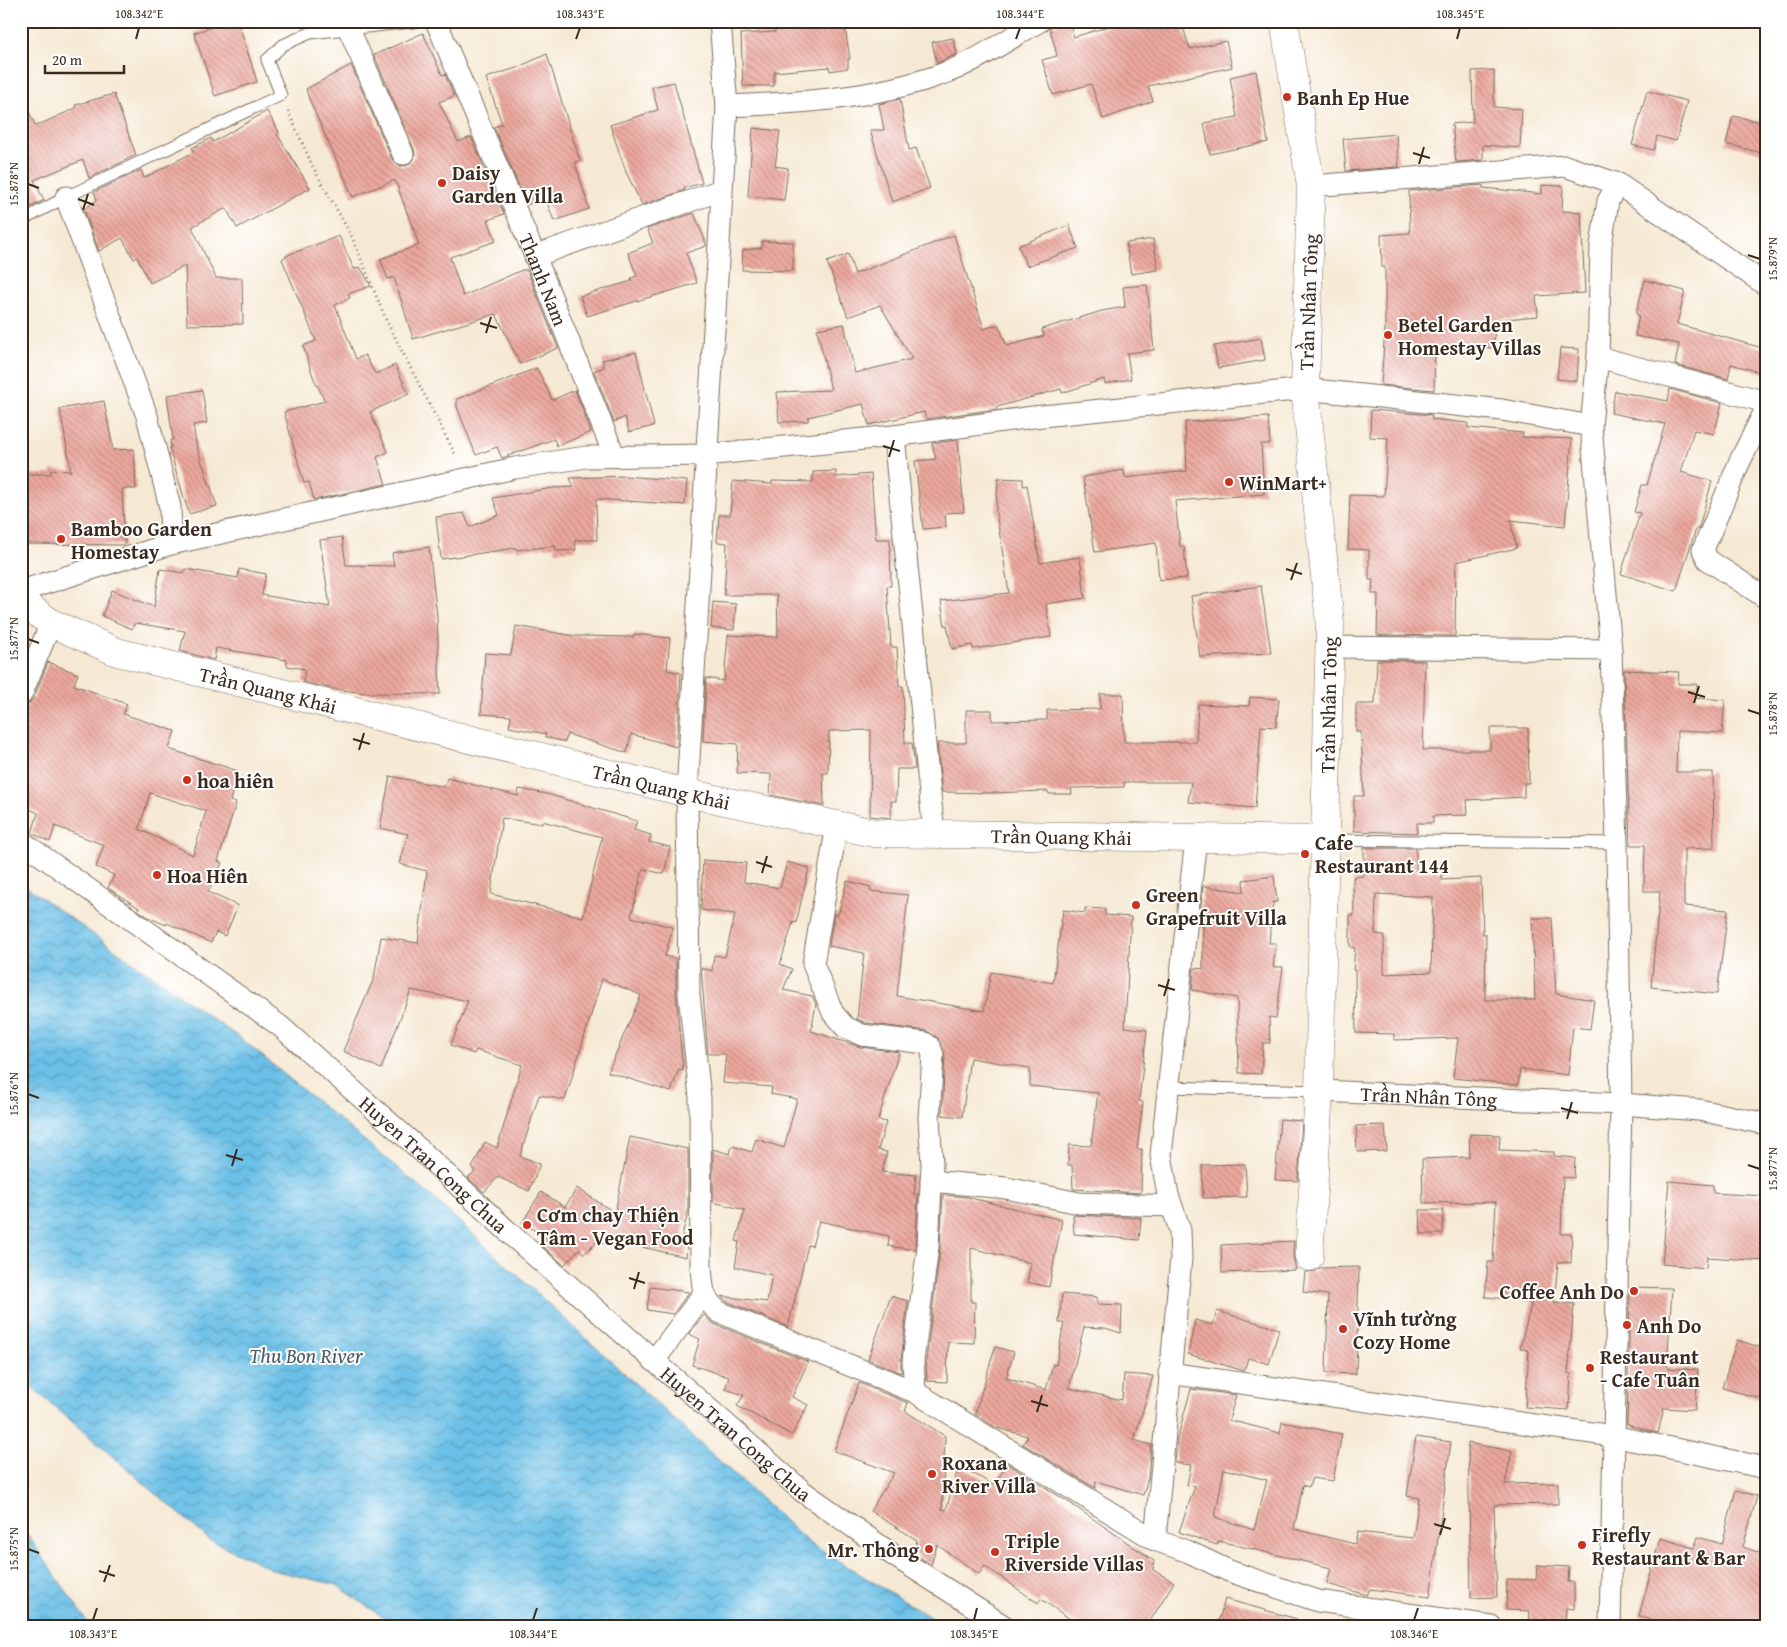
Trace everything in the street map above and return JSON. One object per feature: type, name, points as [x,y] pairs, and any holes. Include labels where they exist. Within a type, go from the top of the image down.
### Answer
[{"type":"street","name":"Thanh Nam","points":[[436,21],[535,256],[614,455]]},
{"type":"street","points":[[720,21],[727,106],[705,454],[687,793],[689,994],[700,1098],[704,1293],[708,1302],[719,1312],[915,1392],[1155,1540],[1189,1552],[1229,1571],[1318,1602],[1491,1626]]},
{"type":"street","points":[[727,106],[811,102],[876,93],[944,74],[1040,21]]},
{"type":"street","name":"Trần Nhân Tông","points":[[1284,21],[1311,186],[1305,389],[1330,623],[1319,1091],[1621,1104],[1699,1110],[1766,1124]]},
{"type":"street","points":[[349,29],[403,154]]},
{"type":"street","points":[[1311,186],[1565,166],[1618,184],[1766,285]]},
{"type":"street","points":[[1610,1626],[1621,1104],[1617,844],[1611,650],[1591,426],[1598,357],[1601,245],[1608,201],[1618,184]]},
{"type":"street","points":[[535,256],[721,190]]},
{"type":"street","points":[[66,197],[147,416],[170,507],[170,544]]},
{"type":"street","points":[[1598,357],[1766,402]]},
{"type":"street","points":[[21,591],[170,544],[515,468],[614,455],[705,454],[894,436],[1033,417],[1305,389],[1502,410],[1591,426]]},
{"type":"street","points":[[1766,409],[1739,463],[1703,550],[1708,560],[1766,598]]},
{"type":"street","points":[[894,436],[934,834]]},
{"type":"street","name":"Trần Quang Khải","points":[[21,601],[51,623],[117,652],[687,793],[874,833],[1325,840]]},
{"type":"street","points":[[21,695],[51,623]]},
{"type":"street","points":[[1329,647],[1611,650]]},
{"type":"street","points":[[837,824],[813,964],[833,1013],[845,1027],[862,1035],[925,1043],[930,1047],[933,1055],[929,1118],[931,1181],[928,1247],[913,1361],[915,1392]]},
{"type":"street","points":[[1155,1540],[1181,1258],[1180,1230],[1171,1206],[1161,1155],[1196,838]]},
{"type":"street","name":"Huyen Tran Cong Chua","points":[[21,841],[280,1026],[802,1491],[893,1555],[1004,1626]]},
{"type":"street","points":[[1309,1257],[1319,1091]]},
{"type":"street","points":[[931,1181],[1006,1188],[1051,1200],[1079,1203],[1171,1206]]},
{"type":"street","points":[[654,1361],[704,1293]]},
{"type":"street","points":[[1169,1373],[1613,1436],[1766,1468]]},
{"type":"lane","points":[[21,221],[66,197],[281,95],[267,60],[283,46],[310,33],[422,21]]},
{"type":"lane","points":[[1325,840],[1617,844]]},
{"type":"lane","points":[[1167,1087],[1319,1091]]},
{"type":"path","points":[[281,95],[314,169],[350,235],[387,322],[468,479]]},
{"type":"water","name":"Thu Bon River","points":[[21,883],[244,1041],[430,1195],[809,1543],[945,1626],[395,1626],[337,1585],[276,1571],[210,1540],[21,1378]]},
{"type":"water","points":[[21,1525],[90,1626],[21,1626]]},
{"type":"building","points":[[229,21],[238,21],[257,82],[215,96],[194,33]]},
{"type":"building","points":[[844,21],[850,59],[848,59],[848,68],[830,71],[829,67],[774,72],[774,86],[743,86],[741,34],[775,32],[775,26]]},
{"type":"building","points":[[1069,21],[1074,37],[1126,21],[1181,21],[1190,49],[1226,41],[1232,67],[1148,86],[1153,101],[1103,119],[1091,84],[1053,95],[1042,60],[1057,56],[1051,26]]},
{"type":"building","points":[[423,33],[442,75],[445,74],[454,96],[439,102],[458,142],[471,137],[504,214],[488,220],[496,241],[450,257],[463,296],[522,270],[527,270],[558,348],[520,364],[496,314],[413,339],[394,277],[388,279],[380,259],[419,245],[395,180],[353,197],[306,89],[351,65],[392,159],[401,166],[408,165],[415,156],[414,149],[374,55]]},
{"type":"building","points":[[953,38],[957,54],[937,63],[932,42]]},
{"type":"building","points":[[547,54],[580,161],[575,162],[589,209],[554,221],[545,197],[527,205],[494,127],[502,124],[486,78],[516,68]]},
{"type":"building","points":[[1494,70],[1494,107],[1522,109],[1520,148],[1483,145],[1483,160],[1456,162],[1452,124],[1473,122],[1472,71]]},
{"type":"building","points":[[1256,71],[1268,142],[1210,154],[1204,123],[1237,117],[1230,77]]},
{"type":"building","points":[[674,82],[702,183],[684,188],[685,190],[642,205],[626,172],[610,125],[658,110],[652,87]]},
{"type":"building","points":[[1647,91],[1687,101],[1676,141],[1657,136],[1654,150],[1632,145]]},
{"type":"building","points":[[114,94],[136,155],[89,178],[83,160],[34,180],[44,200],[21,212],[21,96],[36,126],[76,108],[75,105]]},
{"type":"building","points":[[900,99],[909,150],[916,148],[930,188],[892,202],[870,130],[884,130],[879,104]]},
{"type":"building","points":[[267,111],[279,132],[277,134],[310,188],[237,228],[226,208],[192,227],[216,278],[242,278],[243,324],[187,325],[185,266],[150,283],[137,257],[134,259],[122,238],[99,251],[84,209],[97,200],[94,192],[141,170],[144,178],[194,152],[192,148],[211,138],[213,142]]},
{"type":"building","points":[[1733,116],[1766,123],[1766,154],[1726,144]]},
{"type":"building","points":[[753,128],[780,131],[775,166],[788,168],[784,200],[748,196]]},
{"type":"building","points":[[1396,134],[1399,167],[1346,171],[1343,139]]},
{"type":"building","points":[[1483,185],[1483,188],[1542,194],[1542,185],[1563,186],[1562,211],[1581,212],[1585,293],[1536,296],[1538,316],[1495,320],[1494,348],[1467,346],[1467,350],[1435,351],[1434,390],[1381,385],[1385,328],[1385,267],[1382,267],[1381,235],[1410,233],[1409,191]]},
{"type":"building","points":[[694,213],[706,243],[706,246],[686,253],[697,283],[587,316],[580,296],[632,281],[631,278],[637,276],[628,253],[653,243],[647,229]]},
{"type":"building","points":[[1069,225],[1078,248],[1027,266],[1018,246]]},
{"type":"building","points":[[954,235],[984,329],[998,324],[1007,346],[1044,336],[1042,329],[1102,311],[1125,307],[1123,287],[1147,285],[1154,350],[1127,353],[1131,379],[1105,384],[1104,379],[1062,393],[1061,389],[997,407],[997,409],[926,419],[924,412],[869,425],[863,404],[808,417],[808,421],[779,422],[777,392],[831,390],[817,329],[844,324],[855,373],[912,359],[880,305],[848,317],[827,262],[848,254],[855,274]]},
{"type":"building","points":[[339,236],[354,269],[360,267],[371,286],[348,294],[350,298],[335,305],[356,359],[365,355],[375,374],[395,365],[409,394],[370,412],[388,452],[377,457],[386,484],[314,500],[309,482],[304,483],[284,412],[325,401],[314,379],[303,346],[316,341],[282,259],[290,254]]},
{"type":"building","points":[[1153,239],[1158,270],[1131,274],[1126,243]]},
{"type":"building","points":[[762,241],[793,242],[793,271],[742,270],[743,250],[762,248]]},
{"type":"building","points":[[1645,280],[1685,291],[1677,324],[1766,349],[1766,374],[1731,364],[1728,379],[1675,365],[1679,344],[1635,336],[1639,315],[1636,314]]},
{"type":"building","points":[[1261,338],[1265,360],[1218,368],[1214,346]]},
{"type":"building","points":[[1560,348],[1579,349],[1577,381],[1557,379]]},
{"type":"building","points":[[636,352],[654,426],[629,432],[625,417],[614,422],[594,371],[604,367],[602,360]]},
{"type":"building","points":[[537,368],[552,400],[575,390],[591,432],[557,446],[554,439],[502,458],[497,447],[476,455],[457,407],[457,399]]},
{"type":"building","points":[[1670,389],[1722,403],[1714,434],[1694,430],[1681,472],[1712,481],[1699,527],[1696,529],[1676,591],[1621,574],[1640,513],[1634,512],[1642,485],[1647,485],[1665,424],[1611,413],[1615,391],[1668,401]]},
{"type":"building","points":[[202,390],[207,423],[193,425],[197,448],[217,506],[189,514],[169,448],[171,448],[170,440],[173,440],[167,395]]},
{"type":"building","points":[[104,401],[113,450],[134,449],[136,489],[122,489],[125,545],[21,544],[21,474],[51,474],[51,470],[71,471],[60,409]]},
{"type":"building","points":[[1371,410],[1432,415],[1431,419],[1468,423],[1468,428],[1523,433],[1522,437],[1572,439],[1565,526],[1510,520],[1517,548],[1456,562],[1455,636],[1377,635],[1378,594],[1372,594],[1373,580],[1369,580],[1369,550],[1348,549],[1350,495],[1384,496],[1388,438],[1370,437]]},
{"type":"building","points":[[1268,417],[1270,444],[1261,444],[1264,494],[1175,501],[1180,546],[1184,546],[1187,578],[1159,580],[1156,543],[1095,552],[1083,477],[1124,470],[1125,478],[1187,471],[1185,422]]},
{"type":"building","points":[[958,440],[964,512],[945,513],[946,527],[923,529],[915,461],[936,459],[932,443]]},
{"type":"building","points":[[836,471],[836,477],[871,474],[876,539],[890,539],[891,586],[887,586],[891,647],[897,647],[899,686],[903,686],[905,743],[912,743],[915,769],[897,769],[896,801],[891,801],[891,818],[870,816],[871,730],[829,731],[828,773],[823,773],[824,806],[770,795],[771,774],[737,773],[738,744],[703,741],[706,678],[724,681],[728,635],[778,637],[777,595],[724,595],[727,543],[717,542],[719,515],[730,515],[733,481],[772,484],[772,481],[813,482],[813,472]]},
{"type":"building","points":[[625,476],[687,481],[685,505],[596,499],[597,540],[575,540],[576,550],[556,551],[555,546],[517,550],[516,548],[441,559],[436,517],[464,513],[470,527],[499,515],[493,498],[553,488],[574,487],[570,478]]},
{"type":"building","points":[[998,478],[1023,479],[1023,486],[1027,485],[1040,563],[1080,557],[1085,598],[1046,604],[1051,637],[973,649],[972,645],[952,649],[947,625],[945,626],[941,601],[1009,593],[996,511]]},
{"type":"building","points":[[342,537],[346,565],[394,566],[392,553],[429,547],[437,616],[440,694],[366,693],[333,689],[303,682],[305,669],[287,666],[287,660],[216,648],[214,660],[180,651],[185,631],[135,623],[132,629],[102,616],[112,590],[154,607],[160,569],[184,573],[185,569],[238,578],[239,569],[266,574],[262,595],[330,607],[320,540]]},
{"type":"building","points":[[1261,586],[1271,653],[1200,657],[1191,596]]},
{"type":"building","points":[[713,602],[736,604],[734,630],[711,628]]},
{"type":"building","points":[[516,626],[575,636],[633,637],[634,634],[670,638],[667,670],[681,673],[677,747],[631,734],[627,753],[567,734],[565,742],[545,737],[546,734],[509,727],[511,716],[481,714],[485,653],[511,655]]},
{"type":"building","points":[[1377,660],[1425,661],[1423,750],[1490,750],[1490,728],[1528,728],[1529,783],[1524,783],[1524,797],[1467,800],[1468,815],[1433,816],[1433,823],[1417,823],[1417,833],[1354,831],[1354,796],[1364,796],[1361,732],[1356,732],[1356,704],[1375,704]]},
{"type":"building","points":[[48,662],[78,674],[74,685],[127,704],[123,714],[175,731],[169,749],[238,771],[230,801],[236,803],[218,861],[222,863],[208,892],[238,906],[225,936],[216,932],[211,943],[167,923],[166,925],[148,917],[138,910],[139,908],[108,888],[114,875],[96,867],[104,845],[55,826],[50,842],[32,833],[38,813],[21,805],[21,710],[33,700]],"holes":[[[150,793],[206,811],[193,855],[139,829]]]},
{"type":"building","points":[[1624,670],[1679,672],[1678,684],[1697,684],[1696,698],[1725,700],[1722,733],[1677,731],[1676,772],[1713,772],[1714,848],[1684,849],[1684,906],[1728,910],[1717,994],[1651,987],[1660,891],[1644,891],[1645,845],[1630,845]]},
{"type":"building","points":[[1100,694],[1123,694],[1124,742],[1196,742],[1198,704],[1249,706],[1250,697],[1279,699],[1276,727],[1261,726],[1255,808],[1188,802],[1191,782],[1124,782],[1124,787],[1071,788],[1072,794],[1049,794],[1048,791],[942,792],[937,743],[966,743],[966,710],[992,710],[992,721],[1047,720],[1047,710],[1100,709]]},
{"type":"building","points":[[390,776],[444,787],[447,778],[518,796],[519,789],[547,794],[637,821],[634,830],[651,835],[649,842],[670,847],[664,874],[643,869],[631,917],[673,927],[665,956],[676,959],[676,994],[683,1071],[679,1069],[671,1092],[608,1072],[641,995],[602,979],[565,1100],[539,1095],[520,1156],[540,1164],[529,1191],[498,1177],[484,1192],[468,1178],[475,1171],[472,1168],[485,1142],[497,1148],[522,1065],[476,1050],[474,1054],[451,1045],[468,1001],[411,990],[381,1069],[343,1051],[374,978],[381,937],[418,943],[427,871],[400,864],[408,834],[380,828]],"holes":[[[502,818],[542,824],[542,821],[602,837],[583,917],[491,894]]]},
{"type":"building","points":[[1364,848],[1416,848],[1416,871],[1442,871],[1442,880],[1481,878],[1483,934],[1486,934],[1485,1000],[1535,1000],[1532,918],[1552,918],[1556,994],[1594,1000],[1590,1029],[1573,1027],[1568,1075],[1520,1069],[1518,1085],[1453,1078],[1458,1038],[1394,1040],[1394,1034],[1356,1033],[1355,970],[1353,970],[1355,948],[1350,947],[1350,915],[1354,916],[1353,877],[1364,876]],"holes":[[[1376,894],[1433,897],[1431,972],[1384,974],[1384,935],[1375,934]]]},
{"type":"building","points":[[703,860],[746,863],[744,882],[780,888],[787,862],[809,868],[796,923],[793,922],[780,964],[792,969],[783,990],[812,996],[816,1004],[811,1031],[860,1047],[899,1052],[878,1120],[886,1122],[878,1150],[887,1152],[882,1172],[916,1175],[914,1194],[918,1194],[915,1250],[888,1246],[889,1236],[819,1221],[812,1246],[808,1245],[788,1327],[726,1301],[721,1296],[767,1302],[772,1275],[735,1267],[739,1242],[736,1241],[745,1210],[713,1202],[713,1149],[730,1154],[732,1146],[752,1152],[756,1139],[784,1148],[797,1099],[771,1094],[772,1087],[723,1083],[726,1054],[708,1054],[701,968],[712,971],[714,955],[725,957],[735,914],[701,910]]},
{"type":"building","points":[[1274,876],[1277,902],[1273,902],[1269,943],[1276,943],[1273,967],[1283,967],[1276,1018],[1269,1017],[1270,1043],[1263,1043],[1261,1074],[1239,1073],[1237,998],[1192,990],[1194,968],[1203,969],[1203,926],[1199,925],[1203,886],[1244,892],[1243,880]]},
{"type":"building","points":[[847,881],[871,887],[870,891],[908,895],[897,996],[984,1011],[991,972],[1053,983],[1063,910],[1085,913],[1085,908],[1105,909],[1105,915],[1131,917],[1125,1027],[1147,1030],[1139,1101],[1143,1102],[1137,1149],[1142,1149],[1141,1193],[1073,1189],[1072,1165],[1068,1165],[1069,1145],[1091,1146],[1098,1093],[1030,1086],[1030,1068],[970,1058],[962,1117],[942,1115],[945,1055],[938,1038],[927,1031],[866,1023],[857,1019],[864,953],[829,946],[834,914],[838,915]]},
{"type":"building","points":[[1280,1119],[1302,1121],[1298,1181],[1275,1180]]},
{"type":"building","points":[[1385,1125],[1387,1151],[1357,1152],[1356,1126]]},
{"type":"building","points":[[1470,1134],[1500,1135],[1499,1150],[1554,1152],[1554,1156],[1575,1158],[1574,1178],[1563,1177],[1561,1234],[1572,1234],[1571,1263],[1558,1262],[1554,1302],[1574,1304],[1568,1373],[1571,1374],[1569,1410],[1525,1407],[1529,1351],[1520,1348],[1532,1301],[1485,1297],[1488,1262],[1493,1262],[1496,1202],[1423,1203],[1422,1159],[1469,1157]]},
{"type":"building","points":[[630,1137],[688,1149],[688,1213],[682,1235],[688,1237],[686,1257],[615,1241],[614,1246],[596,1242],[584,1254],[579,1249],[564,1265],[540,1244],[546,1237],[522,1223],[541,1192],[565,1207],[577,1188],[615,1213]]},
{"type":"building","points":[[1245,1164],[1247,1197],[1203,1198],[1202,1165]]},
{"type":"building","points":[[1669,1181],[1713,1185],[1713,1193],[1764,1196],[1763,1205],[1766,1206],[1766,1261],[1707,1257],[1706,1268],[1662,1264]]},
{"type":"building","points":[[943,1195],[967,1197],[1062,1220],[1049,1287],[1027,1282],[1031,1263],[971,1248],[971,1302],[975,1302],[974,1343],[948,1342],[947,1382],[927,1381],[926,1361],[940,1249]]},
{"type":"building","points":[[1420,1210],[1443,1210],[1443,1234],[1421,1234]]},
{"type":"building","points":[[1073,1215],[1141,1218],[1139,1240],[1074,1234]]},
{"type":"building","points":[[1294,1241],[1293,1256],[1296,1270],[1222,1273],[1221,1245]]},
{"type":"building","name":"Vĩnh tường Cozy Home","points":[[1359,1267],[1356,1374],[1326,1373],[1328,1295],[1303,1292],[1305,1272],[1316,1271],[1319,1268]]},
{"type":"building","points":[[650,1287],[689,1292],[673,1314],[647,1310]]},
{"type":"building","points":[[1630,1287],[1672,1288],[1667,1368],[1698,1370],[1695,1410],[1664,1408],[1658,1433],[1627,1425]]},
{"type":"building","points":[[1062,1294],[1097,1297],[1097,1304],[1122,1305],[1121,1333],[1105,1328],[1084,1327],[1069,1388],[1122,1400],[1124,1374],[1153,1376],[1134,1440],[1151,1445],[1148,1478],[1143,1495],[1096,1481],[1095,1488],[1023,1444],[1028,1436],[997,1428],[975,1414],[995,1347],[1014,1352],[1006,1378],[1046,1390],[1053,1364],[1056,1365],[1064,1323],[1059,1323]]},
{"type":"building","points":[[891,1296],[908,1301],[901,1373],[868,1359]]},
{"type":"building","points":[[1217,1311],[1279,1329],[1269,1364],[1248,1358],[1244,1371],[1188,1354],[1195,1320],[1213,1325]]},
{"type":"building","points":[[704,1315],[714,1324],[808,1362],[792,1397],[808,1405],[792,1435],[737,1406],[744,1395],[725,1389],[729,1377],[692,1365],[700,1339],[689,1334]]},
{"type":"building","points":[[1737,1340],[1766,1349],[1766,1400],[1722,1388]]},
{"type":"building","points":[[859,1383],[908,1403],[905,1411],[945,1436],[942,1509],[946,1510],[959,1465],[993,1485],[1008,1464],[1070,1503],[1154,1561],[1153,1570],[1174,1582],[1147,1626],[1080,1626],[1041,1599],[1038,1603],[985,1566],[979,1574],[937,1545],[931,1565],[914,1553],[917,1540],[870,1511],[894,1473],[834,1451]]},
{"type":"building","points":[[1191,1389],[1236,1395],[1229,1420],[1280,1433],[1282,1422],[1342,1434],[1333,1481],[1312,1478],[1309,1487],[1303,1485],[1294,1529],[1355,1544],[1357,1532],[1413,1538],[1419,1498],[1407,1496],[1416,1437],[1451,1442],[1430,1597],[1370,1589],[1367,1595],[1327,1584],[1331,1568],[1219,1541],[1217,1545],[1179,1532],[1195,1486],[1187,1485],[1191,1465],[1175,1463],[1177,1439]],"holes":[[[1224,1469],[1267,1480],[1254,1530],[1215,1517]]]},
{"type":"building","points":[[1468,1443],[1512,1451],[1505,1484],[1558,1483],[1558,1504],[1494,1505],[1497,1597],[1471,1598]]},
{"type":"building","points":[[1736,1490],[1757,1496],[1743,1547],[1766,1555],[1766,1626],[1668,1626],[1639,1616],[1660,1538],[1694,1548],[1698,1537],[1722,1544]]},
{"type":"building","points":[[1537,1565],[1569,1567],[1568,1582],[1574,1582],[1574,1609],[1566,1608],[1565,1626],[1529,1626],[1530,1611],[1506,1610],[1507,1579],[1536,1580]]},
{"type":"building","points":[[1225,1599],[1297,1619],[1296,1626],[1217,1626]]},
{"type":"place","name":"Banh Ep Hue","points":[[1287,97]]},
{"type":"place","name":"Daisy Garden Villa","points":[[442,183]]},
{"type":"place","name":"Betel Garden Homestay Villas","points":[[1388,335]]},
{"type":"place","name":"WinMart+","points":[[1229,482]]},
{"type":"place","name":"Bamboo Garden Homestay","points":[[61,539]]},
{"type":"place","name":"hoa hiên","points":[[187,780]]},
{"type":"place","name":"Cafe Restaurant 144","points":[[1305,854]]},
{"type":"place","name":"Hoa Hiên","points":[[157,875]]},
{"type":"place","name":"Green Grapefruit Villa","points":[[1136,905]]},
{"type":"place","name":"Cơm chay Thiện Tâm - Vegan Food","points":[[527,1225]]},
{"type":"place","name":"Coffee Anh Do","points":[[1634,1291]]},
{"type":"place","name":"Anh Do","points":[[1627,1325]]},
{"type":"place","name":"Vĩnh tường Cozy Home","points":[[1343,1329]]},
{"type":"place","name":"Restaurant - Cafe Tuân","points":[[1590,1368]]},
{"type":"place","name":"Roxana River Villa","points":[[932,1474]]},
{"type":"place","name":"Firefly Restaurant & Bar","points":[[1582,1545]]},
{"type":"place","name":"Mr. Thông","points":[[929,1549]]},
{"type":"place","name":"Triple Riverside Villas","points":[[995,1552]]}]
